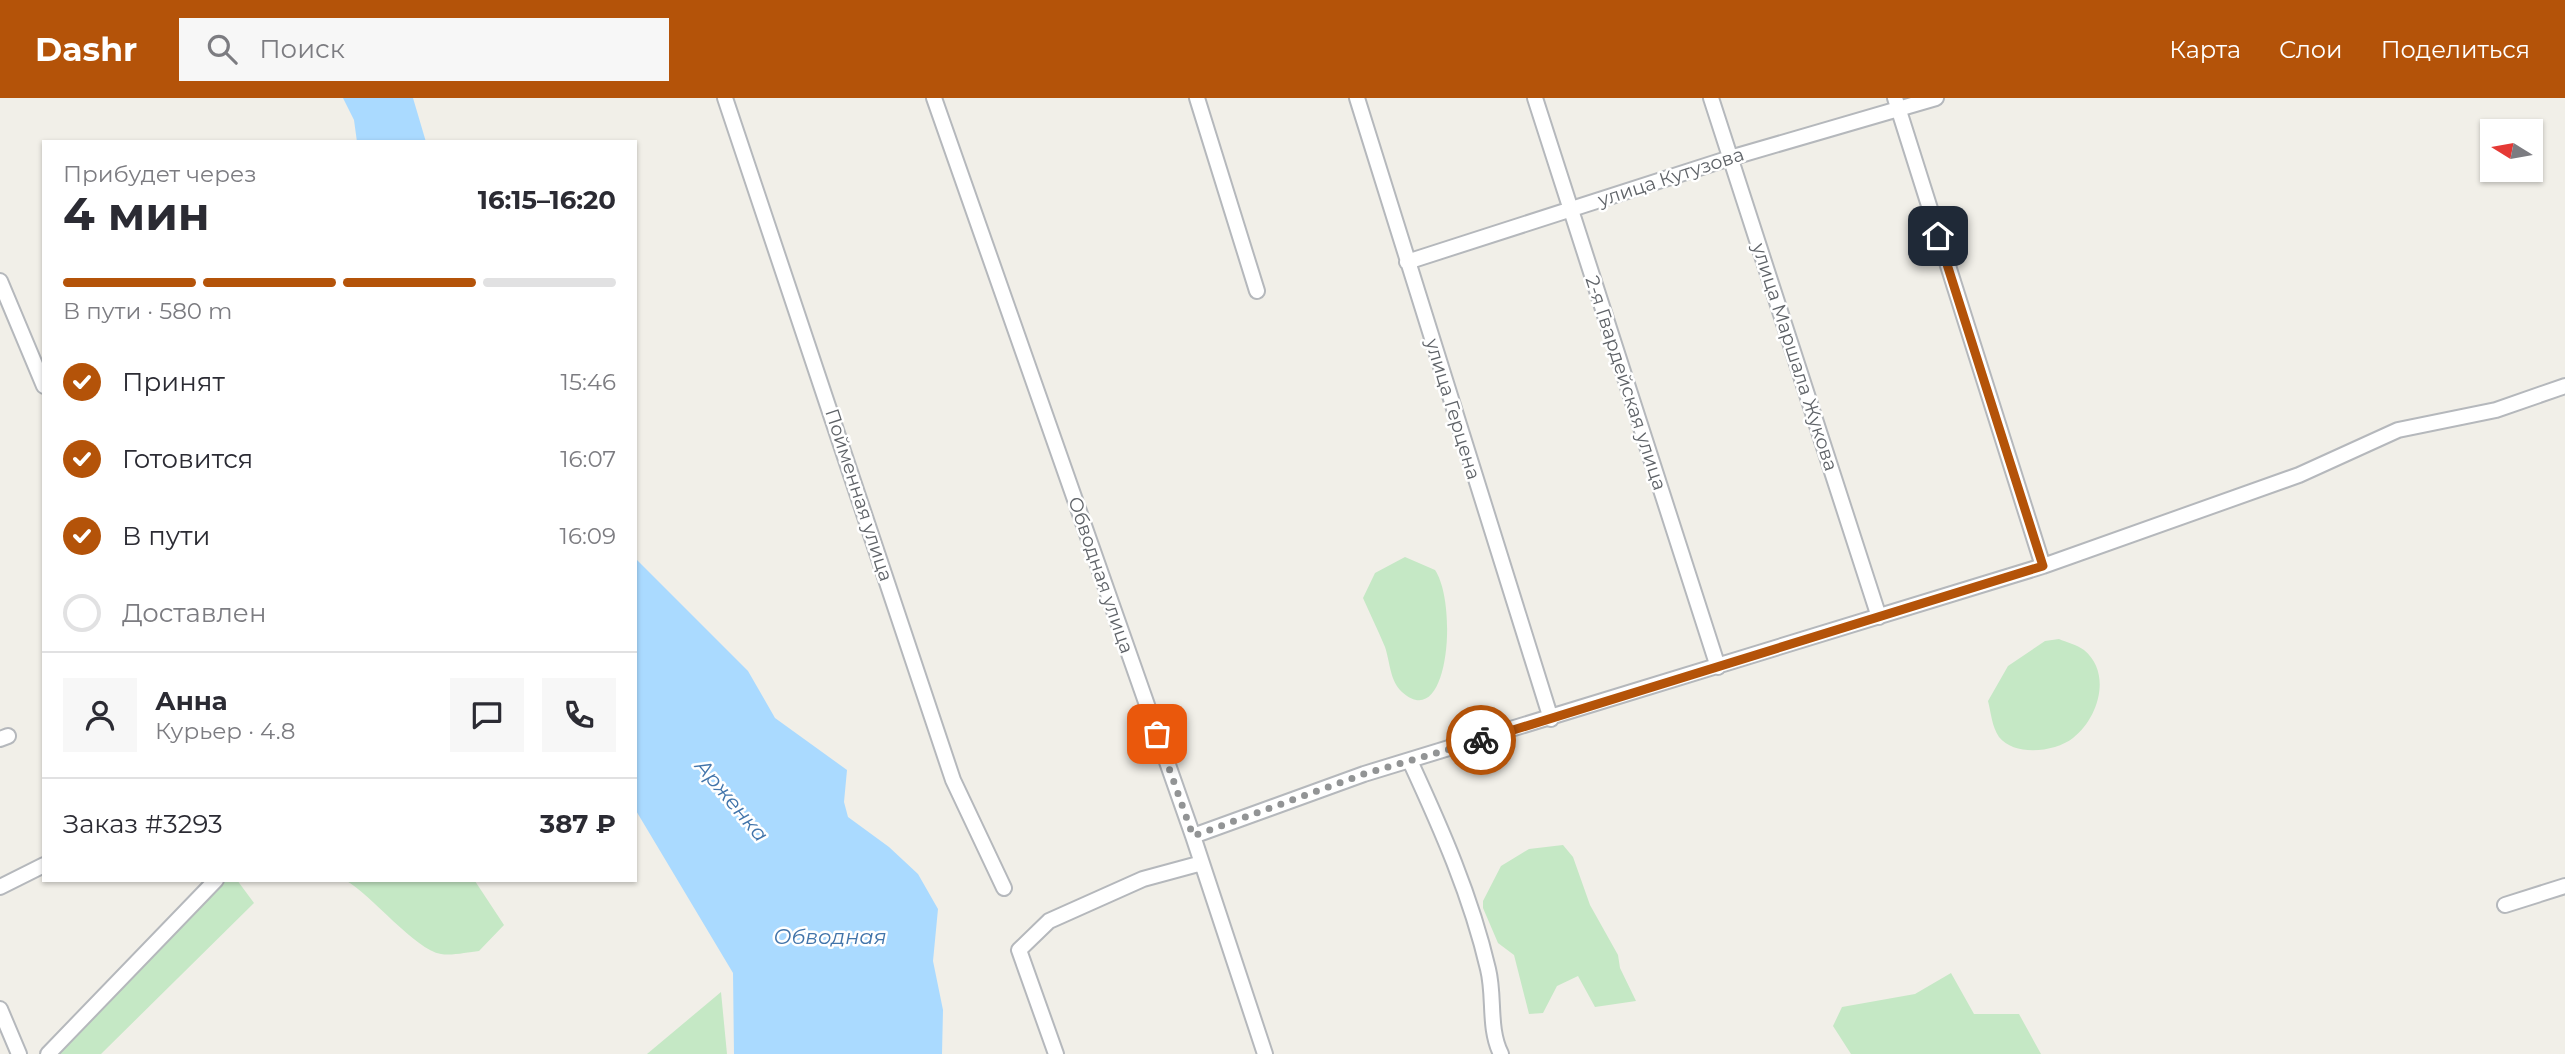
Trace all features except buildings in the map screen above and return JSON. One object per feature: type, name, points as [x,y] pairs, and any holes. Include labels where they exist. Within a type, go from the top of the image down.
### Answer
[{"type":"street","name":"Пойменная улица","points":[[725,98],[953,780],[1004,888]]},
{"type":"street","name":"Обводная улица","points":[[933,98],[1193,836],[1265,1054]]},
{"type":"street","points":[[1197,98],[1257,291]]},
{"type":"street","name":"улица Герцена","points":[[1357,98],[1551,719]]},
{"type":"street","name":"2-я Гвардейская улица","points":[[1535,98],[1718,667]]},
{"type":"street","name":"улица Маршала Жукова","points":[[1711,98],[1880,617]]},
{"type":"street","name":"улица Кутузова","points":[[1407,262],[1896,104],[1936,98]]},
{"type":"street","points":[[1896,104],[2043,566]]},
{"type":"street","points":[[0,281],[42,381]]},
{"type":"street","points":[[1193,836],[1410,761],[2043,566],[2300,475],[2398,430],[2496,410],[2565,386]]},
{"type":"street","points":[[1410,761],[1464,884],[1488,969],[1491,1014],[1501,1054]]},
{"type":"street","points":[[1056,1054],[1019,950],[1049,921],[1143,878],[1202,863]]},
{"type":"street","points":[[0,887],[42,866]]},
{"type":"street","points":[[48,1054],[214,882]]},
{"type":"street","points":[[2505,905],[2565,886]]},
{"type":"street","points":[[0,1009],[19,1054]]},
{"type":"green space","points":[[1405,557],[1435,570],[1442,587],[1446,609],[1445,660],[1439,681],[1430,695],[1418,700],[1398,688],[1385,647],[1363,598],[1375,573]]},
{"type":"green space","points":[[2059,639],[2081,648],[2093,660],[2100,683],[2095,707],[2082,729],[2065,743],[2046,749],[2015,748],[1999,737],[1988,701],[2008,666],[2045,641]]},
{"type":"green space","points":[[1563,845],[1573,857],[1590,905],[1618,955],[1620,968],[1636,1001],[1595,1007],[1578,976],[1557,986],[1543,1013],[1529,1014],[1514,955],[1498,943],[1483,908],[1483,901],[1501,866],[1529,849]]},
{"type":"green space","points":[[224,882],[238,882],[254,903],[101,1054],[59,1054]]},
{"type":"green space","points":[[348,882],[476,882],[504,925],[479,951],[441,954],[406,933]]},
{"type":"green space","points":[[1951,973],[1974,1014],[2019,1014],[2041,1054],[1851,1054],[1833,1026],[1842,1007],[1915,994]]},
{"type":"green space","points":[[721,992],[727,1054],[647,1054]]},
{"type":"water","points":[[343,98],[413,98],[425,140],[357,140],[354,120]]},
{"type":"water","name":"Обводная","points":[[637,560],[748,671],[775,718],[847,770],[844,802],[848,817],[889,847],[918,874],[938,909],[933,961],[943,1010],[942,1054],[734,1054],[733,973],[637,812]]},
{"type":"way so far","points":[[1157,734],[1193,836],[1364,774],[1481,740]]},
{"type":"route","points":[[1481,740],[2043,566],[1938,236]]},
{"type":"water label","name":"Арженка","points":[[732,800]]}]
